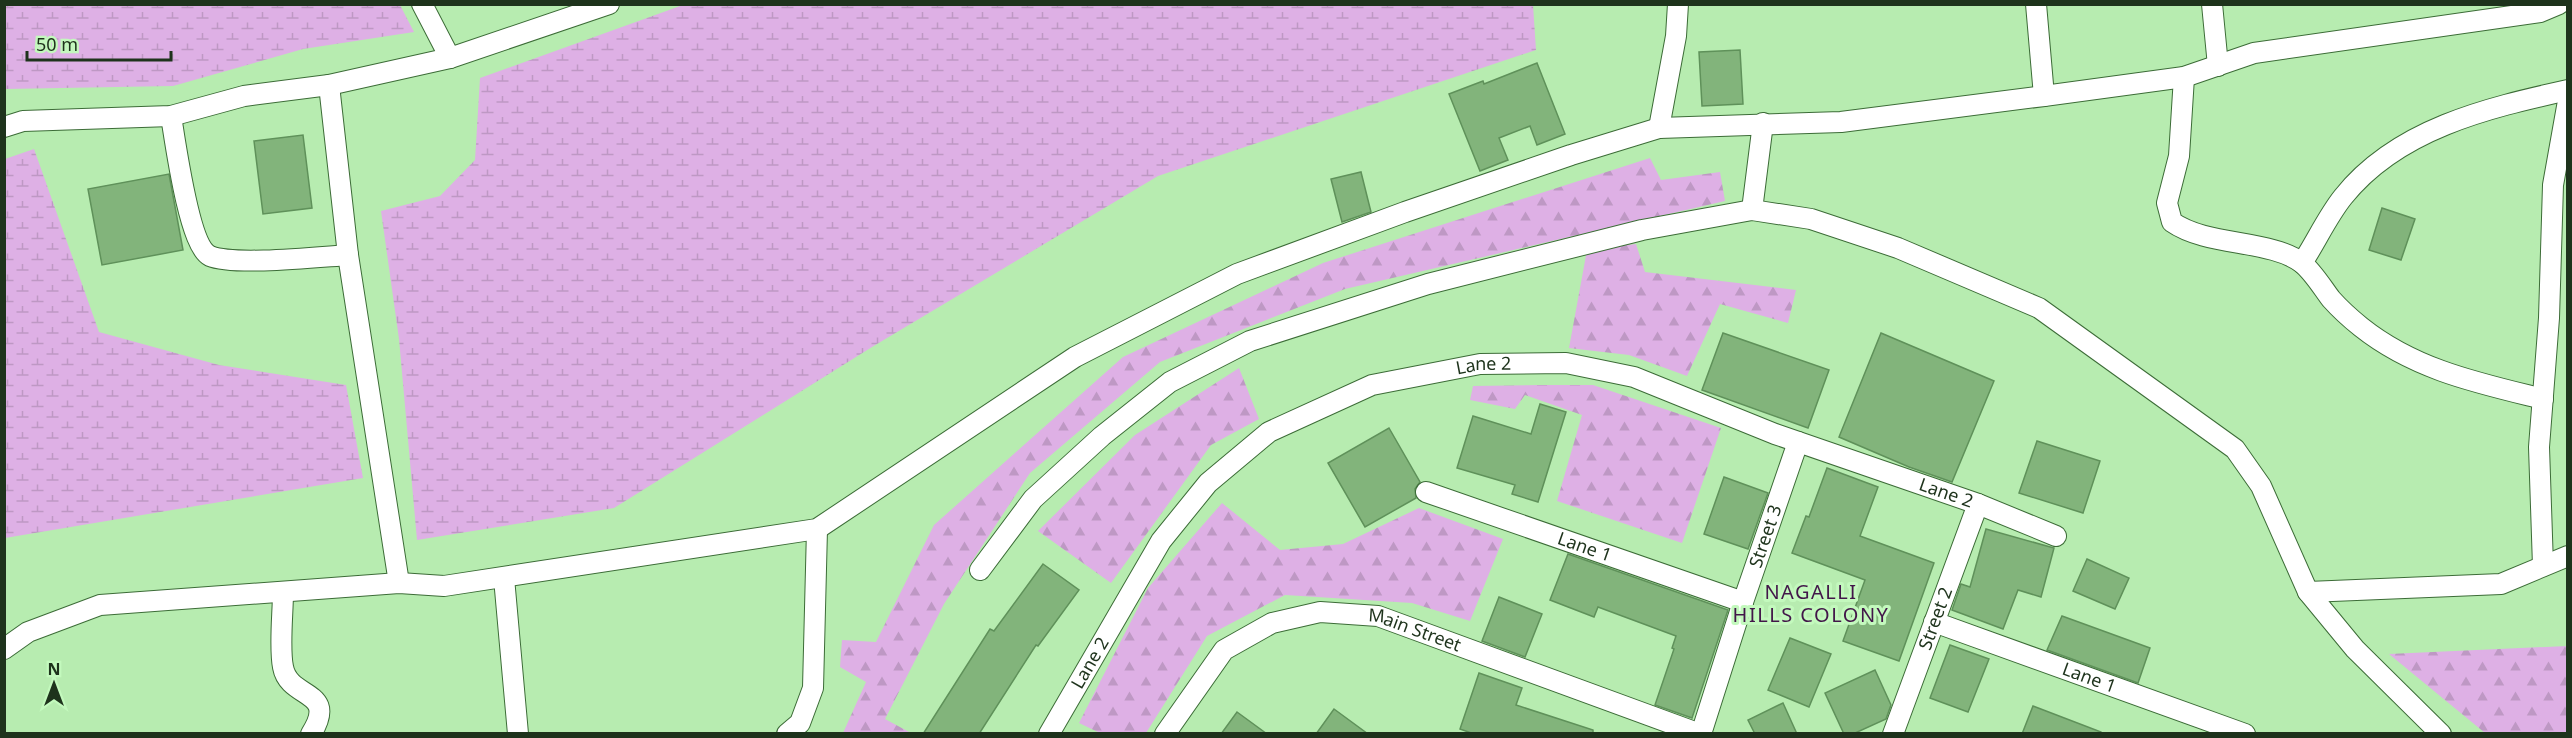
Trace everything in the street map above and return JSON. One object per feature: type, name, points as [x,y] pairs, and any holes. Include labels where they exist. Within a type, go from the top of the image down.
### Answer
[{"type":"street","points":[[422,4],[450,58]]},
{"type":"street","points":[[4,127],[23,121],[171,116],[244,96],[329,85],[450,58],[609,4]]},
{"type":"street","points":[[1659,128],[1676,36],[1678,4]]},
{"type":"street","points":[[2036,4],[2044,96]]},
{"type":"street","points":[[2212,4],[2218,66]]},
{"type":"street","points":[[4,649],[28,632],[100,604],[399,583],[444,585],[504,578],[817,529],[1075,357],[1237,274],[1571,154],[1659,128],[1841,122],[2044,96],[2184,76],[2254,53],[2540,12],[2559,4]]},
{"type":"street","points":[[2184,76],[2179,156],[2167,203],[2172,222],[2186,232],[2280,253],[2302,263],[2333,301],[2355,321],[2398,352],[2450,376],[2543,399]]},
{"type":"street","points":[[329,85],[348,255],[399,583]]},
{"type":"street","points":[[2302,263],[2343,197],[2378,162],[2433,130],[2503,104],[2568,90]]},
{"type":"street","points":[[2543,566],[2539,447],[2549,318],[2553,185],[2567,110]]},
{"type":"street","points":[[171,116],[193,226],[203,249],[209,255],[236,260],[348,255]]},
{"type":"street","points":[[1752,210],[1763,123]]},
{"type":"street","points":[[980,570],[1033,499],[1102,436],[1170,382],[1250,341],[1428,284],[1642,230],[1752,210],[1810,219],[1898,248],[2039,308],[2235,449],[2261,486],[2308,592],[2355,649],[2441,734]]},
{"type":"street","name":"Lane 2","points":[[1049,734],[1161,541],[1208,483],[1269,432],[1372,385],[1480,363],[1566,363],[1634,376],[1798,442],[1978,504],[2056,536]]},
{"type":"street","name":"Street 3","points":[[1701,734],[1798,442]]},
{"type":"street","name":"Lane 1","points":[[1426,492],[1743,602]]},
{"type":"street","name":"Street 2","points":[[1893,734],[1978,504]]},
{"type":"street","points":[[787,734],[800,723],[813,688],[817,529]]},
{"type":"street","points":[[2308,592],[2501,584],[2568,556]]},
{"type":"street","points":[[504,578],[518,734]]},
{"type":"street","points":[[283,592],[283,667],[288,679],[313,697],[320,708],[319,720],[311,734]]},
{"type":"street","name":"Main Street","points":[[1165,734],[1224,650],[1272,623],[1320,612],[1378,616],[1701,734]]},
{"type":"street","name":"Lane 1","points":[[1934,622],[2245,734]]},
{"type":"green space","points":[[4,5],[400,5],[414,32],[303,49],[173,86],[5,89]]},
{"type":"green space","points":[[683,5],[1533,5],[1536,50],[1158,176],[872,347],[614,508],[417,540],[399,339],[381,211],[440,196],[475,160],[480,78]]},
{"type":"green space","points":[[34,149],[99,332],[219,365],[346,385],[363,478],[5,538],[5,159]]},
{"type":"green space","points":[[1650,158],[1661,180],[1720,172],[1725,201],[1345,289],[1160,362],[1030,473],[944,604],[885,719],[911,733],[843,733],[866,682],[840,667],[842,640],[876,642],[934,525],[1123,357],[1323,263]]},
{"type":"green space","points":[[1636,244],[1645,272],[1796,290],[1788,323],[1720,304],[1687,376],[1629,355],[1569,348],[1587,250]]},
{"type":"green space","points":[[1239,368],[1259,419],[1211,445],[1111,583],[1038,531],[1135,435]]},
{"type":"green space","points":[[1593,385],[1721,428],[1682,543],[1557,501],[1582,415],[1525,395],[1515,409],[1470,400],[1473,386]]},
{"type":"green space","points":[[1222,503],[1280,550],[1343,544],[1419,508],[1503,539],[1470,621],[1412,603],[1285,595],[1207,636],[1146,733],[1100,733],[1079,723],[1148,588]]},
{"type":"green space","points":[[2567,646],[2567,734],[2485,733],[2389,654]]},
{"type":"building","points":[[1740,50],[1743,104],[1702,106],[1699,52]]},
{"type":"building","points":[[1537,63],[1565,134],[1537,145],[1530,126],[1499,138],[1508,160],[1480,171],[1449,94],[1483,81],[1484,84]]},
{"type":"building","points":[[303,135],[312,208],[263,214],[254,141]]},
{"type":"building","points":[[1361,172],[1371,212],[1342,222],[1331,179]]},
{"type":"building","points":[[169,174],[183,250],[102,265],[88,189]]},
{"type":"building","points":[[2382,208],[2415,219],[2401,260],[2369,250]]},
{"type":"building","points":[[1723,333],[1829,370],[1808,428],[1702,390]]},
{"type":"building","points":[[1881,333],[1994,381],[1952,482],[1909,467],[1839,437]]},
{"type":"building","points":[[1540,404],[1566,412],[1538,502],[1512,494],[1515,485],[1457,468],[1473,416],[1531,434]]},
{"type":"building","points":[[1389,428],[1420,482],[1415,489],[1416,498],[1365,527],[1328,463]]},
{"type":"building","points":[[2037,441],[2100,461],[2083,513],[2019,493]]},
{"type":"building","points":[[1827,468],[1878,487],[1860,536],[1934,563],[1899,661],[1843,641],[1865,580],[1792,553],[1806,516],[1809,517]]},
{"type":"building","points":[[1724,477],[1768,493],[1748,549],[1704,534]]},
{"type":"building","points":[[1986,529],[2054,548],[2041,597],[2018,590],[2003,629],[1952,610],[1961,584],[1970,587]]},
{"type":"building","points":[[1568,554],[1728,610],[1692,718],[1655,705],[1674,649],[1672,648],[1676,636],[1598,607],[1594,617],[1550,600]]},
{"type":"building","points":[[2087,559],[2129,578],[2115,609],[2073,591]]},
{"type":"building","points":[[1043,564],[1079,590],[1038,646],[1036,645],[979,734],[923,734],[990,629],[994,631]]},
{"type":"building","points":[[1499,597],[1542,614],[1525,657],[1482,641]]},
{"type":"building","points":[[2062,616],[2150,648],[2138,683],[2047,650]]},
{"type":"building","points":[[1790,638],[1831,654],[1809,707],[1768,690]]},
{"type":"building","points":[[1950,645],[1989,659],[1968,712],[1930,698]]},
{"type":"building","points":[[1875,670],[1891,705],[1886,719],[1853,734],[1844,734],[1825,693]]},
{"type":"building","points":[[1479,673],[1522,688],[1516,705],[1593,730],[1593,734],[1474,734],[1460,729]]},
{"type":"building","points":[[1783,703],[1797,734],[1755,734],[1748,720]]},
{"type":"building","points":[[2033,706],[2101,732],[2101,734],[2022,734]]},
{"type":"building","points":[[1334,709],[1368,734],[1316,734]]},
{"type":"building","points":[[1237,712],[1267,734],[1221,734]]},
{"type":"district","name":"NAGALLI HILLS COLONY","points":[[1811,604]]}]
